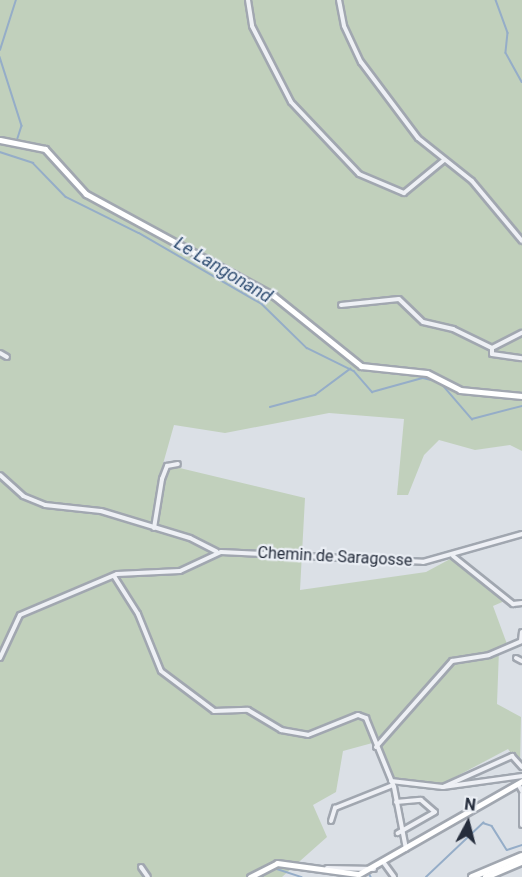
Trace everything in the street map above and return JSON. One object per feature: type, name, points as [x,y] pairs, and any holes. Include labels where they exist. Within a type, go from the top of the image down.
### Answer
[{"type":"highway","points":[[472,877],[522,856]]},
{"type":"highway","points":[[486,877],[522,862]]},
{"type":"main road","points":[[0,140],[45,149],[86,194],[270,293],[356,363],[434,375],[460,390],[522,396]]},
{"type":"main road","points":[[250,877],[273,864],[327,868],[359,874],[384,863],[520,782]]},
{"type":"street","points":[[248,0],[252,26],[291,102],[359,174],[404,194],[444,160]]},
{"type":"street","points":[[339,0],[344,26],[361,62],[418,138],[472,181],[522,241]]},
{"type":"street","points":[[341,305],[399,299],[423,322],[443,324],[492,348]]},
{"type":"street","points":[[492,348],[522,333]]},
{"type":"street","points":[[492,348],[492,354],[522,358]]},
{"type":"street","points":[[0,353],[7,357]]},
{"type":"street","points":[[154,528],[162,479],[169,465],[178,464]]},
{"type":"street","points":[[0,475],[23,496],[46,506],[95,510],[154,528],[217,552]]},
{"type":"street","name":"Chemin de Saragosse","points":[[217,552],[386,562],[453,556],[522,534]]},
{"type":"street","points":[[0,658],[16,618],[114,576],[180,571],[217,552]]},
{"type":"street","points":[[453,556],[512,603],[522,603]]},
{"type":"street","points":[[114,576],[138,614],[162,671],[198,702],[214,711],[248,710],[281,730],[301,734],[326,731],[361,715],[392,783],[398,834],[406,850]]},
{"type":"street","points":[[376,747],[452,661],[489,655],[522,641],[522,632]]},
{"type":"street","points":[[516,658],[522,661]]},
{"type":"street","points":[[443,787],[512,756],[522,767]]},
{"type":"street","points":[[331,821],[335,808],[392,783],[443,787],[522,776]]},
{"type":"street","points":[[520,782],[522,825]]},
{"type":"street","points":[[396,802],[422,800],[437,811],[398,834]]},
{"type":"street","points":[[384,863],[394,877]]},
{"type":"street","points":[[141,867],[148,877]]},
{"type":"street","points":[[327,868],[359,874]]},
{"type":"green space","points":[[0,0],[522,0],[522,451],[510,445],[475,450],[439,440],[424,455],[408,495],[397,495],[404,419],[329,413],[225,433],[174,425],[163,464],[305,498],[300,590],[426,572],[452,558],[497,588],[507,600],[493,606],[507,644],[499,650],[497,704],[521,717],[520,765],[508,749],[442,784],[393,779],[376,742],[343,751],[336,792],[313,805],[327,837],[282,877],[0,877]]},
{"type":"waterway","points":[[0,50],[16,0]]},
{"type":"waterway","points":[[496,0],[508,33],[506,53],[522,82]]},
{"type":"waterway","points":[[0,57],[22,126],[18,138]]},
{"type":"waterway","name":"Le Langonand","points":[[0,152],[33,163],[66,197],[139,233],[262,304],[307,348],[354,371],[372,392],[423,378],[436,381]]},
{"type":"waterway","points":[[270,407],[315,395],[350,369]]},
{"type":"waterway","name":"Le Langonand","points":[[441,383],[472,419],[522,406]]},
{"type":"waterway","points":[[426,877],[483,823],[492,826],[507,850],[522,845]]},
{"type":"waterway","points":[[274,868],[302,877]]},
{"type":"waterway","points":[[262,877],[267,871]]},
{"type":"waterway","points":[[368,871],[371,877]]}]
